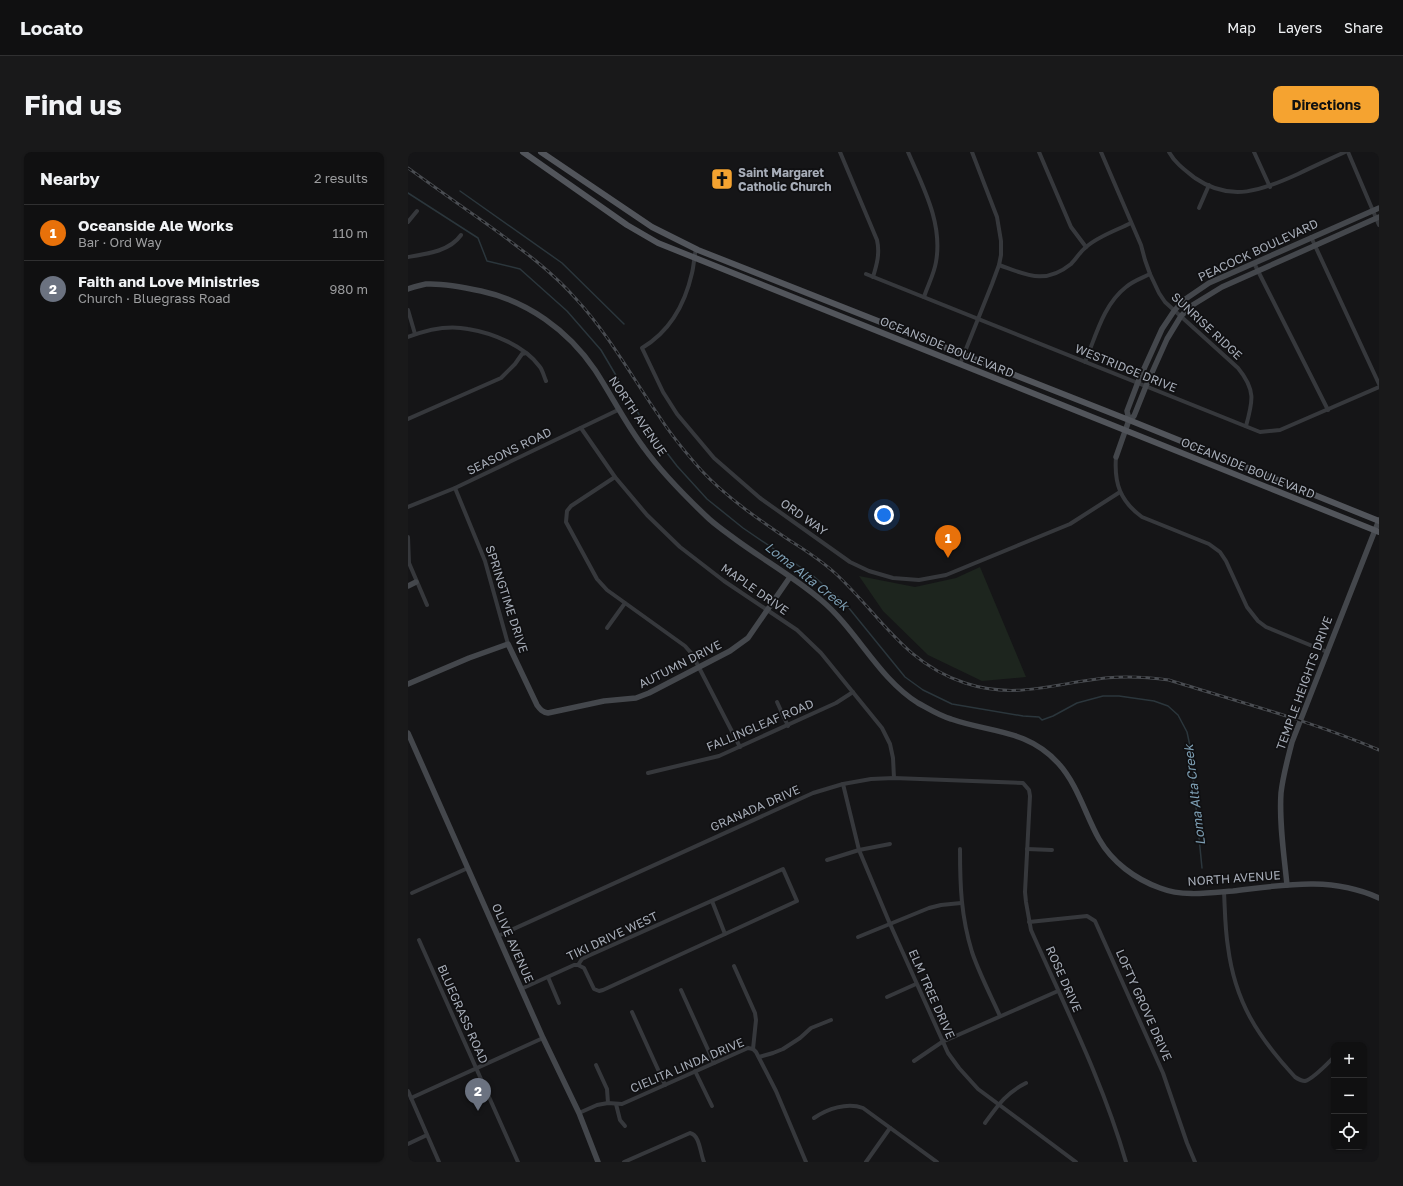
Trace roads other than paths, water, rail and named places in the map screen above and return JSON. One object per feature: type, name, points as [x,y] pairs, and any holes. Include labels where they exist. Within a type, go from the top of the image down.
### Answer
[{"type":"main road","name":"OCEANSIDE BOULEVARD","points":[[523,152],[627,225],[658,243],[1377,532]]},
{"type":"main road","name":"OCEANSIDE BOULEVARD","points":[[541,152],[652,227],[696,249],[964,354],[1379,521]]},
{"type":"main road","name":"PEACOCK BOULEVARD","points":[[1129,420],[1127,411],[1138,382],[1162,329],[1174,311],[1184,300],[1209,283],[1379,208]]},
{"type":"main road","name":"PEACOCK BOULEVARD","points":[[1116,457],[1124,431],[1129,420],[1134,416],[1168,339],[1181,316],[1191,306],[1222,287],[1378,218]]},
{"type":"main road","name":"NORTH AVENUE","points":[[408,289],[425,284],[451,285],[500,295],[526,306],[564,333],[594,370],[618,410],[645,450],[671,481],[710,520],[821,600],[841,619],[892,681],[915,700],[933,712],[952,720],[1020,737],[1036,745],[1051,756],[1068,774],[1101,842],[1108,852],[1139,879],[1160,889],[1193,894],[1304,883],[1353,888],[1379,898]]},
{"type":"main road","name":"TEMPLE HEIGHTS DRIVE","points":[[1287,885],[1281,822],[1281,794],[1283,776],[1292,742],[1327,652],[1377,532],[1379,521]]},
{"type":"main road","name":"AUTUMN DRIVE","points":[[544,712],[548,713],[604,701],[636,698],[699,667],[741,644],[748,638],[790,577]]},
{"type":"main road","points":[[408,586],[416,582]]},
{"type":"main road","points":[[408,684],[469,658],[508,644]]},
{"type":"main road","name":"SPRINGTIME DRIVE","points":[[508,644],[537,705],[540,710],[544,712]]},
{"type":"main road","name":"OLIVE AVENUE","points":[[408,733],[521,989],[578,1113],[598,1162]]},
{"type":"street","points":[[840,152],[877,240],[879,249],[878,263],[873,277]]},
{"type":"street","points":[[908,152],[932,208],[938,243],[933,275],[924,297]]},
{"type":"street","points":[[960,364],[999,265],[1001,248],[999,224],[972,152]]},
{"type":"street","points":[[1039,152],[1071,227],[1086,247]]},
{"type":"street","name":"SUNRISE RIDGE","points":[[1101,152],[1141,245],[1150,274],[1159,293],[1174,311],[1238,368],[1246,377],[1252,394],[1252,406],[1246,426]]},
{"type":"street","points":[[1170,152],[1185,171],[1201,182],[1233,192],[1248,192],[1270,187],[1347,152],[1378,218],[1379,225]]},
{"type":"street","points":[[1254,152],[1270,187]]},
{"type":"street","points":[[1199,208],[1209,185]]},
{"type":"street","points":[[408,222],[417,211]]},
{"type":"street","points":[[999,265],[1024,274],[1038,277],[1055,274],[1071,263],[1086,247],[1093,242],[1131,223]]},
{"type":"street","points":[[408,257],[430,253],[441,249],[456,242],[461,235]]},
{"type":"street","points":[[1311,238],[1379,384]]},
{"type":"street","name":"ORD WAY","points":[[696,249],[693,258],[692,272],[679,310],[661,333],[642,348],[663,392],[677,414],[714,458],[760,498],[850,562],[869,571],[893,578],[918,580],[946,575],[1070,524],[1120,492]]},
{"type":"street","points":[[1254,263],[1328,410]]},
{"type":"street","name":"WESTRIDGE DRIVE","points":[[866,274],[1260,432],[1280,430],[1379,387]]},
{"type":"street","points":[[1085,362],[1108,306],[1127,286],[1150,274]]},
{"type":"street","points":[[408,310],[415,334]]},
{"type":"street","points":[[408,337],[423,331],[437,329],[467,329],[490,335],[526,353],[540,368],[546,381]]},
{"type":"street","points":[[408,419],[501,378],[515,364],[522,354],[526,353]]},
{"type":"street","name":"SEASONS ROAD","points":[[408,507],[455,488],[618,410]]},
{"type":"street","name":"MAPLE DRIVE","points":[[581,428],[615,477],[647,515],[680,547],[724,581],[797,630],[810,642],[882,728],[890,744],[893,758],[894,778]]},
{"type":"street","name":"PEACOCK BOULEVARD","points":[[1116,457],[1115,472],[1120,492],[1125,501],[1135,512],[1142,517],[1209,544],[1220,552],[1226,561],[1247,607],[1258,621],[1266,627],[1327,652]]},
{"type":"street","points":[[615,477],[572,506],[567,511],[566,522],[597,579],[607,590],[684,646],[692,654],[740,747]]},
{"type":"street","name":"SPRINGTIME DRIVE","points":[[455,488],[485,561],[508,644]]},
{"type":"street","points":[[408,537],[409,563],[427,606]]},
{"type":"street","points":[[607,628],[625,603]]},
{"type":"street","name":"FALLINGLEAF ROAD","points":[[648,773],[719,756],[836,703],[852,692]]},
{"type":"street","points":[[777,702],[788,726]]},
{"type":"street","name":"GRANADA DRIVE","points":[[498,936],[813,793],[843,784],[871,779],[894,778],[1023,784],[1029,790],[1030,796]]},
{"type":"street","name":"ELM TREE DRIVE","points":[[843,784],[859,850],[942,1042],[959,1068],[978,1088],[1076,1162]]},
{"type":"street","name":"ROSE DRIVE","points":[[1030,796],[1025,892],[1029,922],[1107,1102],[1126,1162]]},
{"type":"street","points":[[827,860],[859,850],[890,844]]},
{"type":"street","points":[[960,849],[960,888],[965,927],[972,953],[1000,1016]]},
{"type":"street","points":[[1027,849],[1052,850]]},
{"type":"street","points":[[412,893],[468,868]]},
{"type":"street","name":"TIKI DRIVE WEST","points":[[521,989],[574,964],[578,965],[582,959],[588,956],[783,869],[797,901],[725,934]]},
{"type":"street","points":[[1224,892],[1228,947],[1234,980],[1253,1024],[1281,1062],[1299,1080],[1305,1081],[1310,1078],[1331,1060]]},
{"type":"street","points":[[578,965],[584,968],[594,989],[599,991],[725,934],[712,901]]},
{"type":"street","points":[[858,938],[929,908],[941,905],[962,904]]},
{"type":"street","name":"LOFTY GROVE DRIVE","points":[[1029,922],[1087,916],[1096,921],[1163,1073],[1195,1162]]},
{"type":"street","name":"BLUEGRASS ROAD","points":[[419,940],[518,1162]]},
{"type":"street","points":[[734,966],[755,1013],[756,1020],[753,1049]]},
{"type":"street","points":[[548,977],[559,1003]]},
{"type":"street","points":[[887,997],[916,984]]},
{"type":"street","points":[[681,990],[714,1063]]},
{"type":"street","points":[[914,1061],[942,1042],[1058,991]]},
{"type":"street","points":[[632,1012],[665,1085]]},
{"type":"street","points":[[758,1056],[773,1054],[800,1038],[810,1028],[831,1020]]},
{"type":"street","points":[[411,1098],[543,1038]]},
{"type":"street","name":"CIELITA LINDA DRIVE","points":[[578,1113],[597,1105],[608,1103],[622,1104],[748,1048],[753,1049],[776,1091],[806,1162]]},
{"type":"street","points":[[596,1065],[607,1089],[608,1103]]},
{"type":"street","points":[[695,1071],[712,1106]]},
{"type":"street","points":[[986,1123],[1007,1095],[1026,1083]]},
{"type":"street","points":[[408,1091],[439,1162]]},
{"type":"street","points":[[616,1104],[620,1120],[625,1126]]},
{"type":"street","points":[[814,1118],[824,1112],[841,1107],[857,1106],[863,1108],[937,1162]]},
{"type":"street","points":[[866,1162],[890,1128]]},
{"type":"street","points":[[624,1162],[690,1133],[696,1136],[704,1162]]},
{"type":"street","points":[[408,1144],[428,1135]]},
{"type":"waterway","points":[[460,191],[562,263],[624,324]]},
{"type":"waterway","name":"Loma Alta Creek","points":[[408,193],[478,238],[487,261],[520,269],[567,311],[601,350],[644,423],[677,466],[707,499],[743,528],[812,575],[844,602],[905,677],[923,690],[952,704],[1023,716],[1039,717],[1042,720],[1053,716],[1077,703],[1103,696],[1119,696],[1154,701],[1168,706],[1178,715],[1187,732],[1190,746],[1202,868]]},
{"type":"railway","points":[[408,168],[509,240],[556,278],[600,327],[669,430],[701,470],[743,507],[831,569],[894,636],[909,651],[925,663],[944,674],[965,683],[984,688],[1002,690],[1036,689],[1113,677],[1137,677],[1169,680],[1301,721],[1379,750]]},
{"type":"place","name":"Saint Margaret Catholic Church","points":[[722,179]]},
{"type":"place","name":"Oceanside Ale Works","points":[[948,558]]},
{"type":"place","name":"Faith and Love Ministries","points":[[478,1111]]}]
